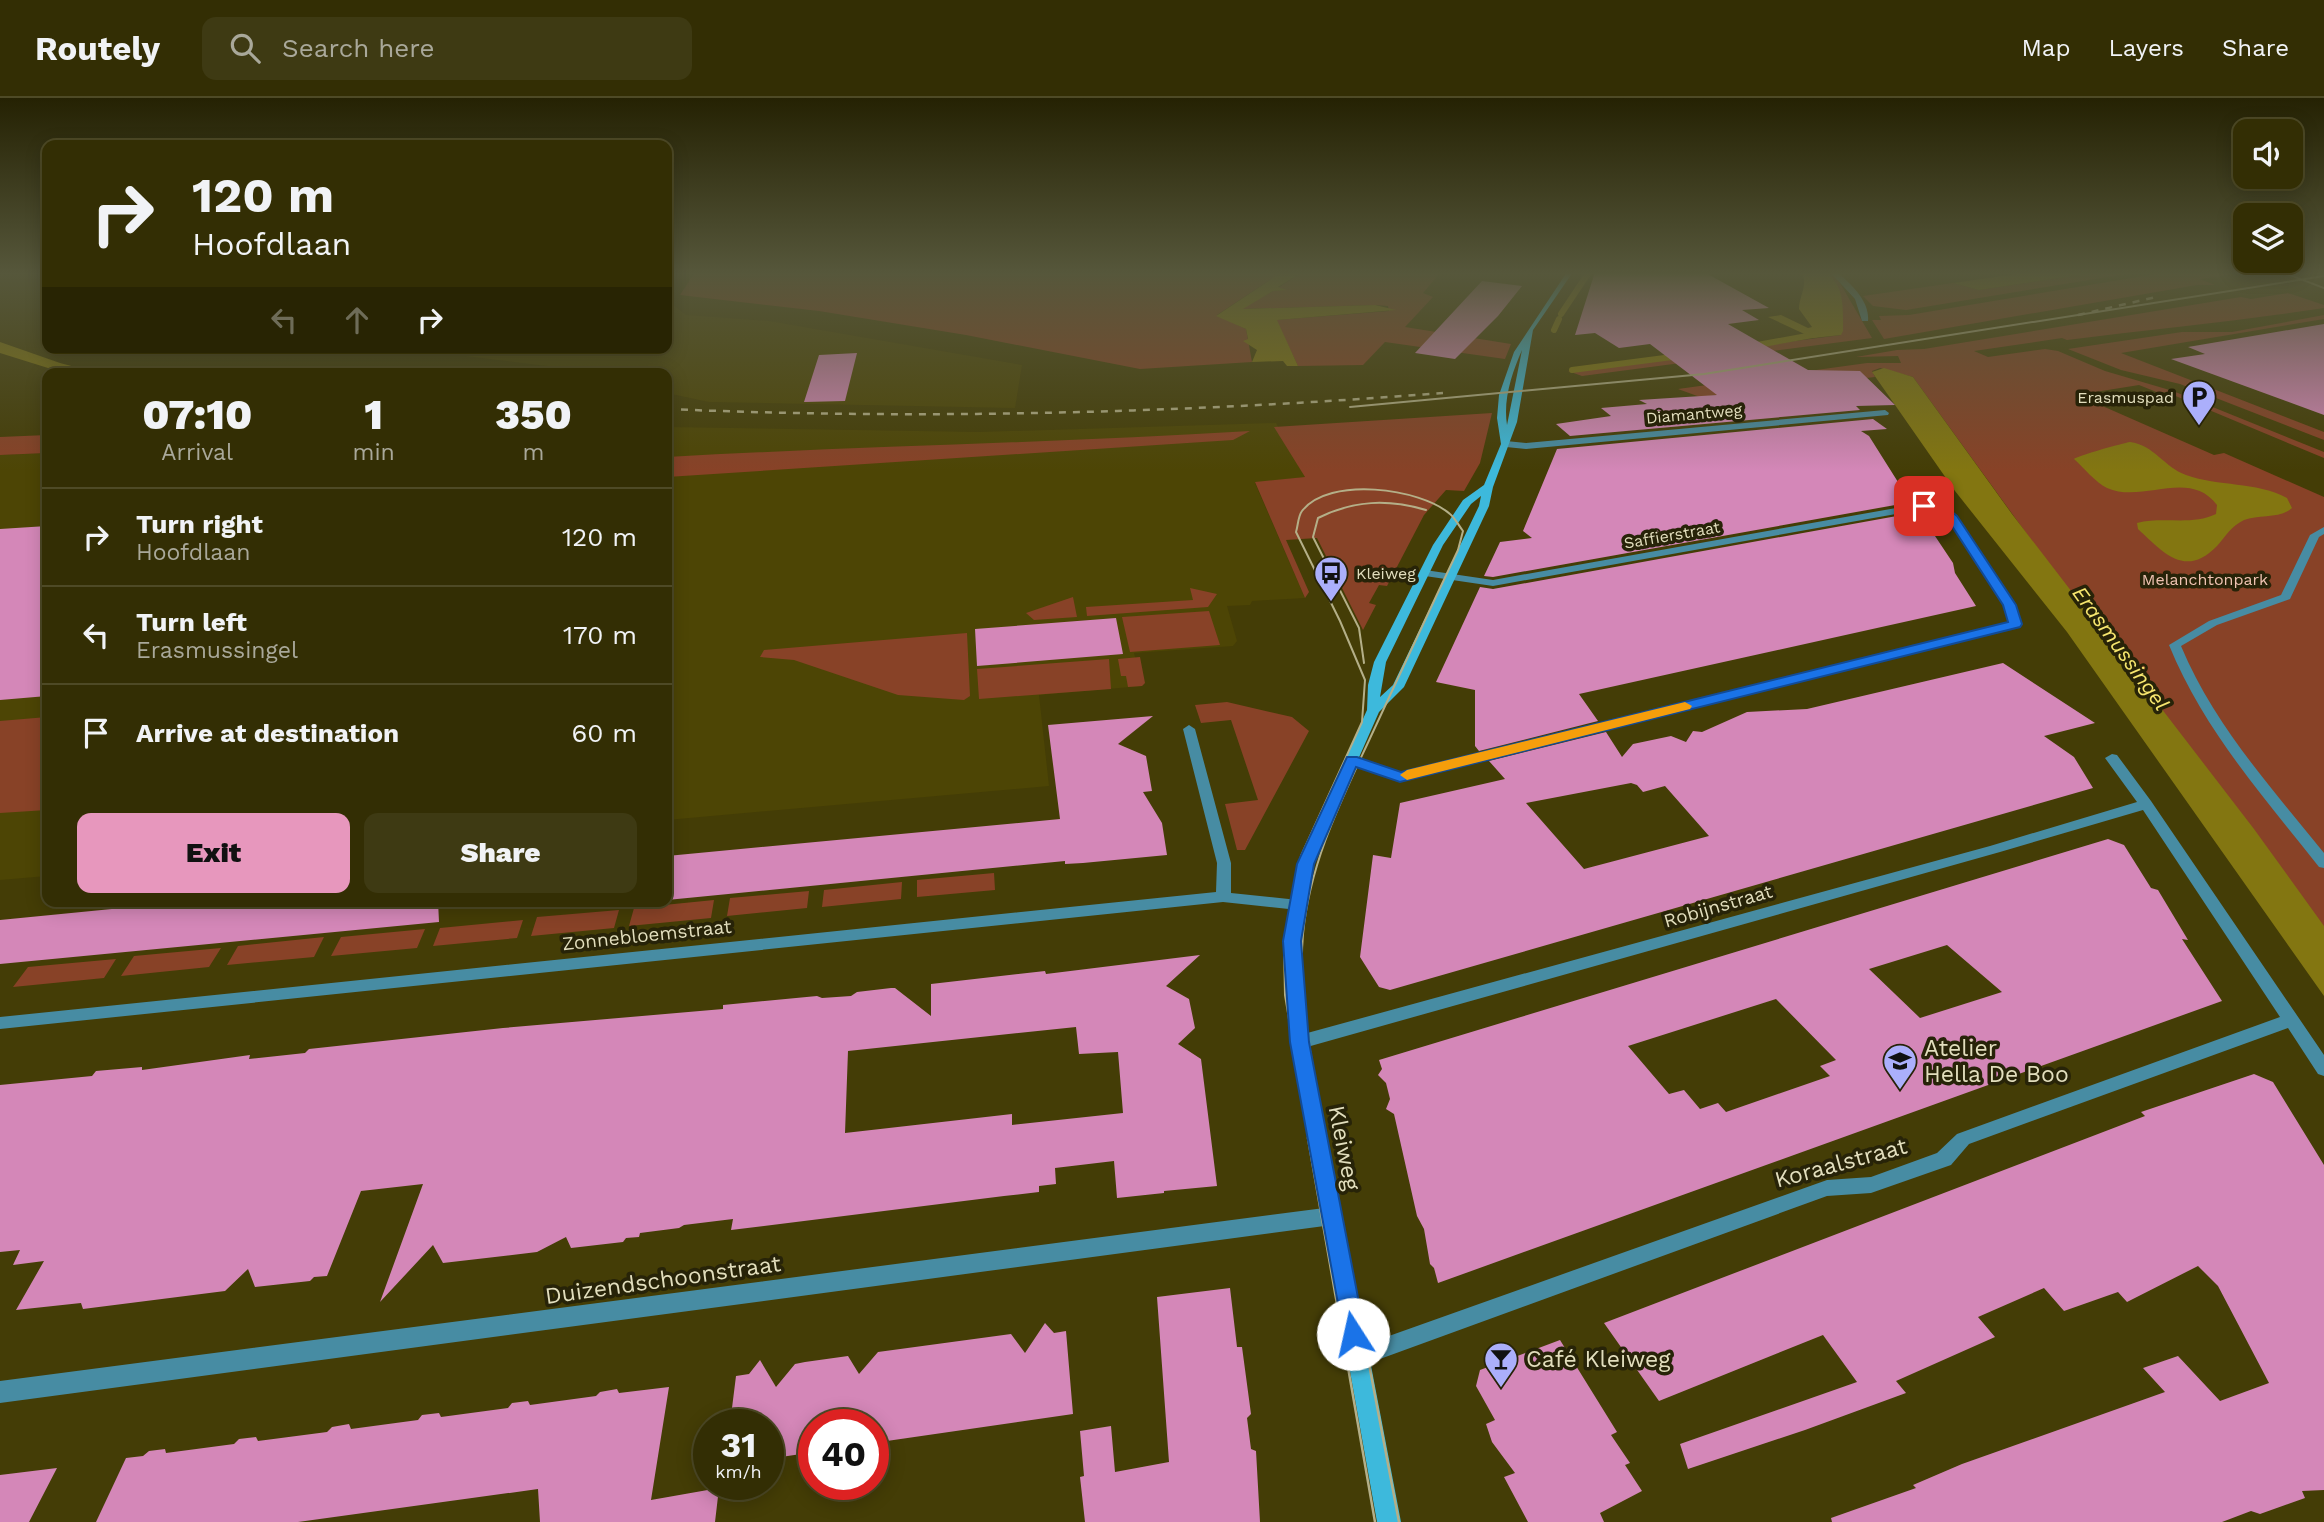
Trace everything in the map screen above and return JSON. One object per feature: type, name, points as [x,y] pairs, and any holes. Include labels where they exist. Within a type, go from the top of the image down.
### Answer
[{"type":"street","name":"Kleiweg","points":[[1506,444],[1501,424],[1505,388],[1523,338]]},
{"type":"street","name":"Kleiweg","points":[[1373,710],[1398,687],[1484,506],[1486,487],[1506,444],[1516,411],[1529,338]]},
{"type":"street","name":"Diamantweg","points":[[1506,444],[1526,446],[1885,413]]},
{"type":"street","name":"Kleiweg","points":[[1389,1522],[1300,1042],[1292,941],[1305,864],[1373,710],[1374,685],[1380,662],[1438,545],[1467,502],[1486,487]]},
{"type":"street","name":"Saffierstraat","points":[[1352,760],[1400,777],[2015,624],[2009,605],[1953,518],[1942,510],[1924,506],[1493,583],[1424,573]]},
{"type":"street","points":[[2324,530],[2315,535],[2286,597],[2213,623],[2175,645],[2183,668],[2231,743],[2324,863]]},
{"type":"street","points":[[1189,729],[1224,863],[1223,897]]},
{"type":"street","points":[[2112,758],[2146,804],[2324,1069]]},
{"type":"street","name":"Robijnstraat","points":[[1300,1042],[1982,853],[2146,804]]},
{"type":"street","name":"Zonnebloemstraat","points":[[0,1023],[1223,897],[1298,905]]},
{"type":"street","name":"Koraalstraat","points":[[1358,1357],[1827,1188],[1871,1185],[1883,1181],[1944,1158],[1963,1139],[2292,1020]]},
{"type":"street","name":"Duizendschoonstraat","points":[[0,1392],[1332,1216]]},
{"type":"shaded area","points":[[672,338],[869,338],[1022,365],[1015,408],[709,402],[672,394],[672,368],[555,367],[450,354],[672,354]]},
{"type":"shaded area","points":[[1285,338],[1298,366],[1287,366],[1283,361],[1252,362],[1257,350],[1243,341]]},
{"type":"shaded area","points":[[0,342],[79,368],[48,368],[0,353]]},
{"type":"shaded area","points":[[1884,368],[1913,377],[2012,514],[2254,829],[2324,926],[2324,996],[2067,632],[1955,491],[1872,372]]},
{"type":"shaded area","points":[[1276,423],[1305,477],[1255,483],[1305,598],[1252,601],[1250,605],[1227,606],[1237,641],[1233,646],[1134,653],[1142,686],[1039,695],[1049,786],[672,820],[672,427],[979,432]]},
{"type":"shaded area","points":[[2130,442],[2146,447],[2186,475],[2275,493],[2287,498],[2292,508],[2282,514],[2244,520],[2232,528],[2205,556],[2185,561],[2175,558],[2147,538],[2138,529],[2137,523],[2207,518],[2216,514],[2217,505],[2206,494],[2179,488],[2121,492],[2107,488],[2094,479],[2074,459]]},
{"type":"shaded area","points":[[42,453],[42,876],[0,880],[0,455]]},
{"type":"green space","points":[[984,338],[1248,338],[1252,362],[1140,369]]},
{"type":"green space","points":[[1285,338],[1476,338],[1511,344],[1505,359],[1385,342],[1363,365],[1298,366]]},
{"type":"green space","points":[[1815,338],[1869,338],[1582,376],[1568,371]]},
{"type":"green space","name":"Melanchtonpark","points":[[1988,338],[2059,338],[1974,351],[1988,357],[2045,349],[2058,351],[2105,371],[2173,391],[2324,452],[2324,458],[2166,392],[2159,393],[2139,385],[2089,393],[2102,399],[2092,402],[2214,455],[2224,453],[2324,497],[2324,944],[1913,377],[1880,368],[1872,371],[1875,377],[1700,397],[1678,389],[1867,363],[1901,363],[1898,356],[1856,357],[1897,350],[1924,349]]},
{"type":"green space","points":[[2139,338],[2208,338],[2121,353],[2324,432],[2324,440],[2180,384],[2121,370],[2068,349]]},
{"type":"green space","points":[[1492,413],[1480,463],[1464,491],[1446,490],[1424,515],[1387,586],[1379,585],[1369,603],[1376,605],[1363,630],[1317,538],[1286,540],[1309,592],[1305,598],[1255,482],[1305,477],[1274,427]]},
{"type":"green space","points":[[1250,431],[1233,440],[672,477],[672,457]]},
{"type":"green space","points":[[42,435],[42,453],[0,455],[0,437]]},
{"type":"green space","points":[[1190,588],[1217,594],[1208,607],[1087,616],[1086,607],[1193,600]]},
{"type":"green space","points":[[1073,597],[1077,617],[1034,620],[1026,613]]},
{"type":"green space","points":[[1209,611],[1220,645],[1130,652],[1122,617]]},
{"type":"green space","points":[[967,633],[970,696],[964,700],[898,695],[794,660],[760,657],[764,650]]},
{"type":"green space","points":[[1140,657],[1145,683],[1142,686],[1128,687],[1126,676],[1121,676],[1118,659]]},
{"type":"green space","points":[[1109,659],[1111,689],[979,699],[977,669]]},
{"type":"green space","points":[[1227,702],[1292,717],[1309,731],[1245,850],[1237,850],[1225,804],[1258,800],[1231,720],[1201,723],[1195,705]]},
{"type":"green space","points":[[42,717],[42,810],[0,813],[0,721]]},
{"type":"green space","points":[[994,873],[995,890],[917,897],[917,880]]},
{"type":"green space","points":[[902,882],[901,899],[822,907],[824,890]]},
{"type":"green space","points":[[809,891],[807,908],[727,916],[730,898]]},
{"type":"green space","points":[[714,900],[711,918],[629,926],[634,908],[672,907],[672,904]]},
{"type":"green space","points":[[619,910],[614,928],[531,936],[537,917]]},
{"type":"green space","points":[[523,920],[517,938],[433,946],[440,928]]},
{"type":"green space","points":[[425,929],[417,948],[331,956],[341,937]]},
{"type":"green space","points":[[324,937],[314,957],[227,965],[238,946]]},
{"type":"green space","points":[[221,948],[209,967],[121,976],[134,956]]},
{"type":"green space","points":[[116,959],[104,978],[13,987],[28,967]]},
{"type":"building","points":[[1429,338],[1476,338],[1455,359],[1415,353]]},
{"type":"building","points":[[1604,338],[1753,338],[1808,370],[1860,371],[1895,405],[1856,406],[1860,410],[1570,436],[1556,424],[1611,416],[1601,408],[1647,404],[1639,400],[1717,395],[1650,344],[1619,348]]},
{"type":"building","points":[[2239,338],[2324,338],[2324,415],[2171,359],[2205,354],[2188,347]]},
{"type":"building","points":[[857,353],[845,401],[804,402],[819,355]]},
{"type":"building","points":[[1873,419],[1887,429],[1861,431],[1869,436],[1903,490],[1894,492],[1912,502],[1493,577],[1484,576],[1500,542],[1532,538],[1523,531],[1557,449]]},
{"type":"building","points":[[1919,512],[1953,563],[1955,573],[1976,606],[1579,694],[1598,721],[1479,751],[1475,746],[1475,690],[1436,682],[1480,587],[1493,589]]},
{"type":"building","points":[[42,526],[42,696],[0,700],[0,529]]},
{"type":"building","points":[[1116,618],[1123,654],[977,666],[975,629]]},
{"type":"building","points":[[2003,663],[2095,723],[2044,736],[2074,757],[2093,788],[1390,990],[1379,987],[1360,957],[1373,855],[1391,858],[1400,803],[1505,779],[1489,761],[1606,732],[1622,757],[1633,744],[1671,736],[1686,742],[1693,731],[1702,732],[1747,712],[1807,709]],"holes":[[[1631,783],[1643,792],[1665,786],[1709,836],[1584,869],[1526,803]]]},
{"type":"building","points":[[1153,716],[1118,744],[1146,756],[1152,791],[1143,792],[1162,823],[1167,855],[1083,863],[1065,864],[1065,861],[672,900],[672,856],[1060,819],[1048,725]]},
{"type":"building","points":[[2108,839],[2124,845],[2151,888],[2158,890],[2188,940],[2182,939],[2222,1001],[1438,1283],[1434,1268],[1430,1264],[1424,1229],[1417,1216],[1394,1114],[1386,1109],[1390,1099],[1386,1083],[1378,1075],[1382,1069],[1379,1060]],"holes":[[[1947,945],[2002,992],[1920,1018],[1869,969]],[[1776,999],[1836,1060],[1820,1066],[1830,1076],[1726,1112],[1718,1103],[1700,1109],[1684,1090],[1669,1094],[1628,1046]]]},
{"type":"building","points":[[132,907],[438,907],[439,922],[0,964],[0,920]]},
{"type":"building","points":[[1200,955],[1166,986],[1189,999],[1195,1028],[1178,1044],[1201,1059],[1217,1186],[1117,1198],[1114,1161],[1055,1168],[1056,1184],[1039,1186],[1039,1192],[731,1230],[733,1219],[640,1233],[639,1237],[626,1238],[623,1242],[571,1248],[566,1237],[537,1252],[443,1263],[433,1245],[380,1302],[423,1184],[361,1191],[327,1276],[314,1277],[310,1281],[255,1287],[248,1269],[225,1291],[83,1309],[81,1303],[16,1310],[44,1261],[13,1265],[20,1250],[0,1252],[0,1085],[92,1076],[96,1071],[142,1067],[142,1070],[250,1055],[249,1059],[305,1053],[309,1049],[503,1028],[723,1009],[723,1005],[817,996],[851,996],[857,992],[891,988],[895,988],[931,1016],[931,984],[1045,971],[1046,974]],"holes":[[[1076,1027],[1079,1054],[1118,1052],[1123,1113],[1012,1125],[1012,1114],[845,1133],[848,1051]]]},
{"type":"building","points":[[2254,1074],[2273,1082],[2324,1165],[2324,1490],[2302,1491],[2305,1498],[2260,1514],[2251,1511],[2222,1522],[1832,1522],[1831,1518],[1916,1488],[1913,1485],[1962,1464],[2165,1392],[2143,1368],[2178,1356],[2220,1401],[2269,1383],[2218,1286],[2198,1266],[2127,1302],[2118,1292],[2064,1311],[2044,1288],[1978,1317],[1995,1337],[1896,1381],[1906,1393],[1688,1469],[1680,1444],[1857,1382],[1823,1335],[1659,1401],[1604,1323],[2145,1116],[2141,1112]]},
{"type":"building","points":[[1230,1288],[1237,1347],[1242,1347],[1251,1414],[1247,1418],[1251,1449],[1256,1451],[1260,1522],[1085,1522],[1080,1477],[1084,1476],[1080,1431],[1111,1426],[1115,1472],[1169,1462],[1157,1297]]},
{"type":"building","points":[[1045,1323],[1054,1333],[1066,1331],[1073,1414],[889,1441],[889,1409],[798,1409],[798,1454],[784,1457],[784,1409],[732,1409],[736,1376],[749,1374],[760,1360],[776,1387],[795,1364],[848,1356],[859,1374],[878,1352],[1011,1334],[1025,1353]]},
{"type":"building","points":[[1560,1340],[1617,1432],[1611,1435],[1630,1463],[1625,1465],[1642,1491],[1600,1513],[1604,1522],[1528,1522],[1504,1477],[1515,1473],[1492,1442],[1486,1424],[1495,1420],[1476,1386],[1480,1370]]},
{"type":"building","points":[[669,1387],[651,1500],[693,1493],[693,1500],[718,1500],[715,1522],[540,1522],[538,1489],[298,1522],[96,1522],[126,1458],[143,1456],[149,1451],[165,1449],[166,1453],[234,1444],[239,1439],[256,1437],[258,1441],[327,1432],[332,1427],[349,1424],[351,1429],[418,1420],[422,1415],[439,1413],[441,1417],[508,1408],[512,1403],[528,1401],[530,1405],[596,1396],[600,1392],[617,1389],[619,1393]]},
{"type":"building","points":[[57,1468],[29,1522],[0,1522],[0,1475]]},
{"type":"waterway","points":[[1752,346],[1794,338]]},
{"type":"waterway","points":[[1572,370],[1680,356]]},
{"type":"tram line","points":[[1350,407],[1704,374],[1929,338]]},
{"type":"tram line","points":[[1309,1140],[1285,995],[1284,947],[1301,856],[1362,722],[1365,680],[1340,621],[1296,532],[1302,511],[1315,500],[1332,493],[1375,490],[1397,492],[1436,505],[1452,516],[1463,531],[1458,550],[1329,831],[1307,907],[1303,934],[1302,986],[1312,1063],[1327,1140]]},
{"type":"tram line","points":[[1364,663],[1359,628],[1313,537],[1318,518],[1345,508],[1371,503],[1398,504],[1426,510]]},
{"type":"tram line","points":[[1308,1138],[1375,1522]]},
{"type":"tram line","points":[[1326,1138],[1399,1522]]},
{"type":"railway","points":[[672,409],[861,414],[1055,413],[1443,393]]},
{"type":"slow traffic","points":[[1407,775],[1685,706]]},
{"type":"place","name":"Erasmuspad","points":[[2199,427]]},
{"type":"place","name":"Kleiweg","points":[[1331,603]]},
{"type":"place","name":"Atelier Hella De Boo","points":[[1900,1091]]},
{"type":"place","name":"Café Kleiweg","points":[[1501,1389]]},
{"type":"route","points":[[1353,1334],[1300,1042],[1292,941],[1305,864],[1352,760],[1400,777],[2015,624],[2009,605],[1953,518],[1942,510],[1924,506]]},
{"type":"water label","name":"Erasmussingel","points":[[2121,648]]}]
